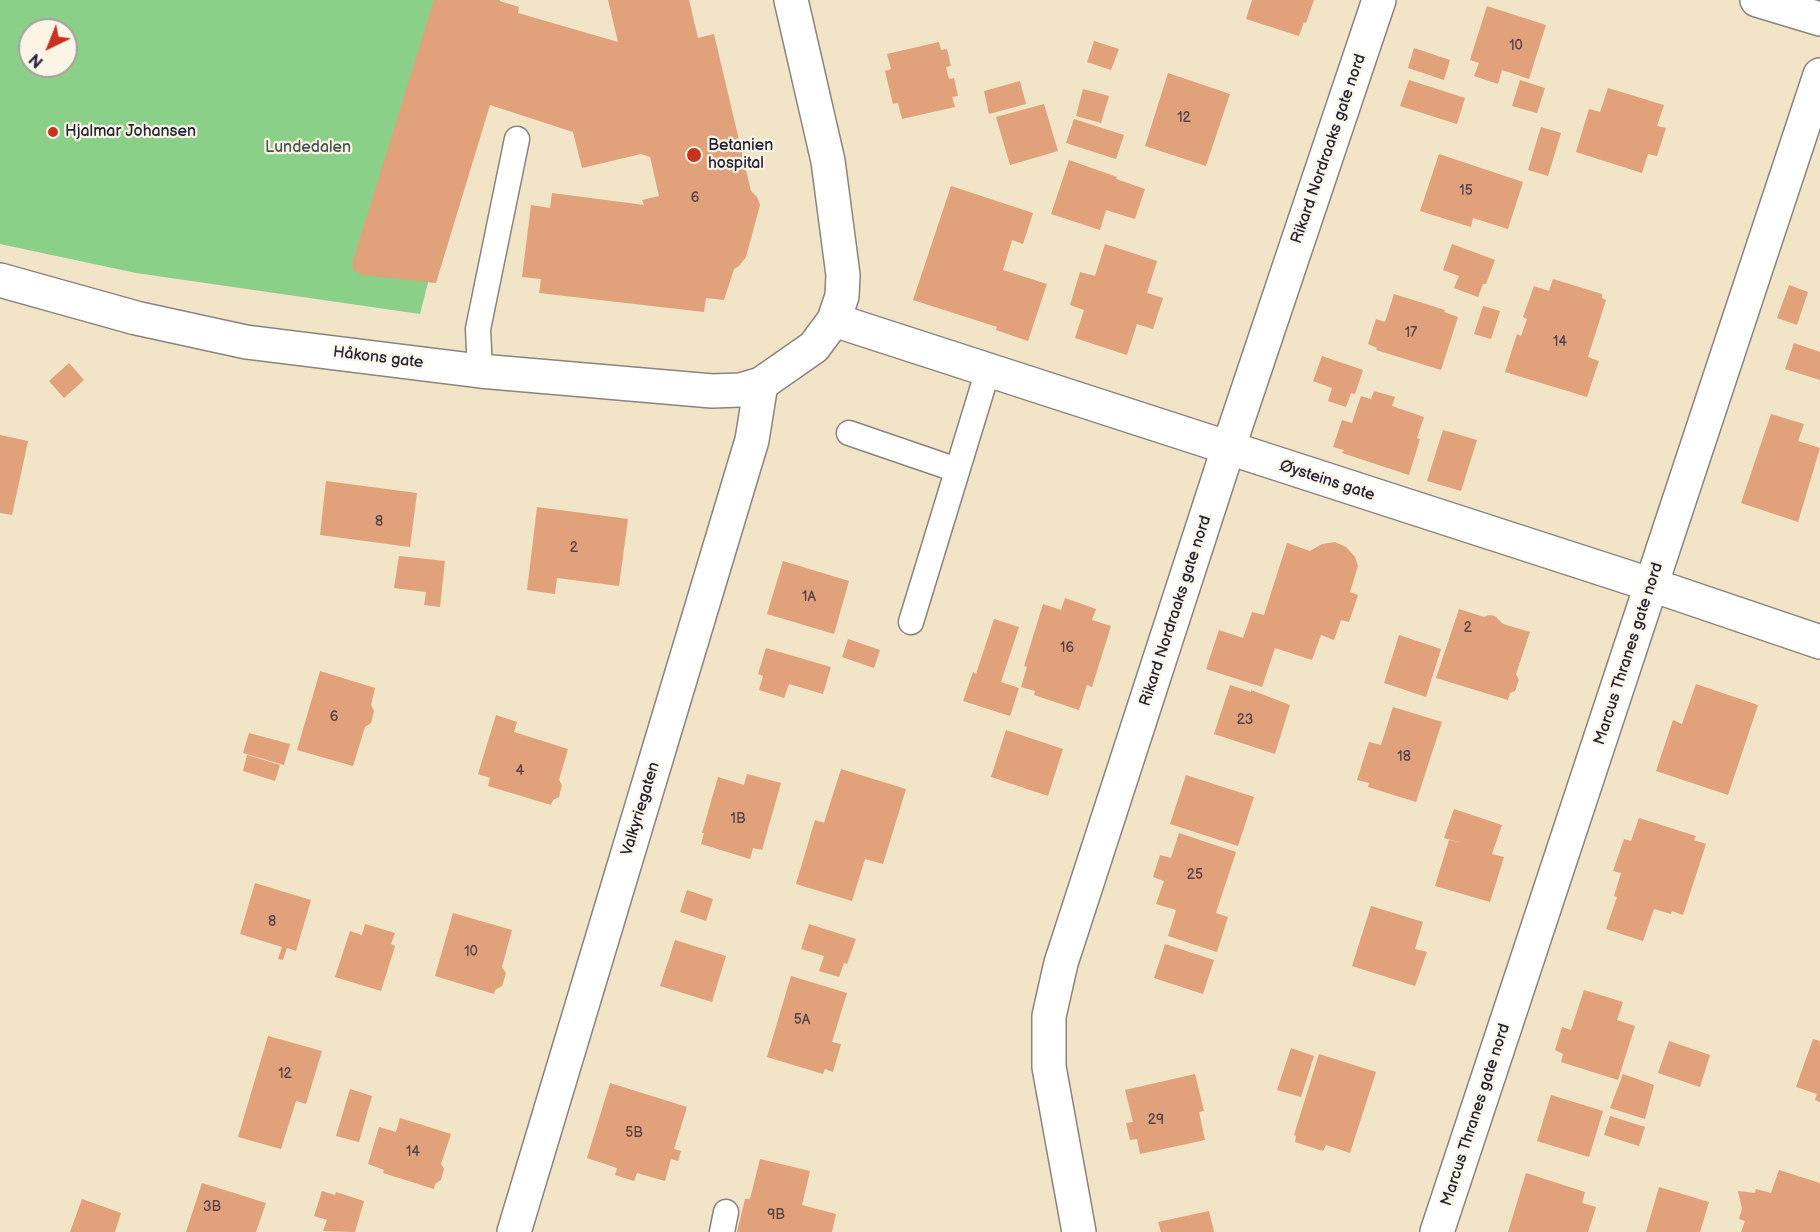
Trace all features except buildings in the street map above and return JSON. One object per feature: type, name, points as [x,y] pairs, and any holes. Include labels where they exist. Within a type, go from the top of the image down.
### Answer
[{"type":"street","points":[[761,384],[814,347],[834,320],[842,296],[843,275],[828,161],[791,0]]},
{"type":"street","name":"Rikard Nordraaks gate nord","points":[[1079,1232],[1049,1067],[1049,1016],[1061,963],[1228,449],[1379,0]]},
{"type":"street","points":[[1757,0],[1820,19]]},
{"type":"street","name":"Marcus Thranes gate nord","points":[[1437,1232],[1820,75]]},
{"type":"street","name":"Håkons gate","points":[[0,280],[136,318],[246,342],[480,371],[712,391],[740,390],[761,384]]},
{"type":"street","name":"Øysteins gate","points":[[834,320],[1652,585],[1820,642]]},
{"type":"street","name":"Valkyriegaten","points":[[514,1232],[752,440],[761,384]]},
{"type":"lane","points":[[480,371],[478,329],[517,139]]},
{"type":"lane","points":[[911,622],[988,370]]},
{"type":"lane","points":[[849,433],[957,470]]},
{"type":"green space","name":"Lundedalen","points":[[0,0],[500,0],[420,314],[136,273],[0,244]]},
{"type":"place","name":"Hjalmar Johansen","points":[[53,132]]},
{"type":"place","name":"Betanien hospital","points":[[694,155]]}]
